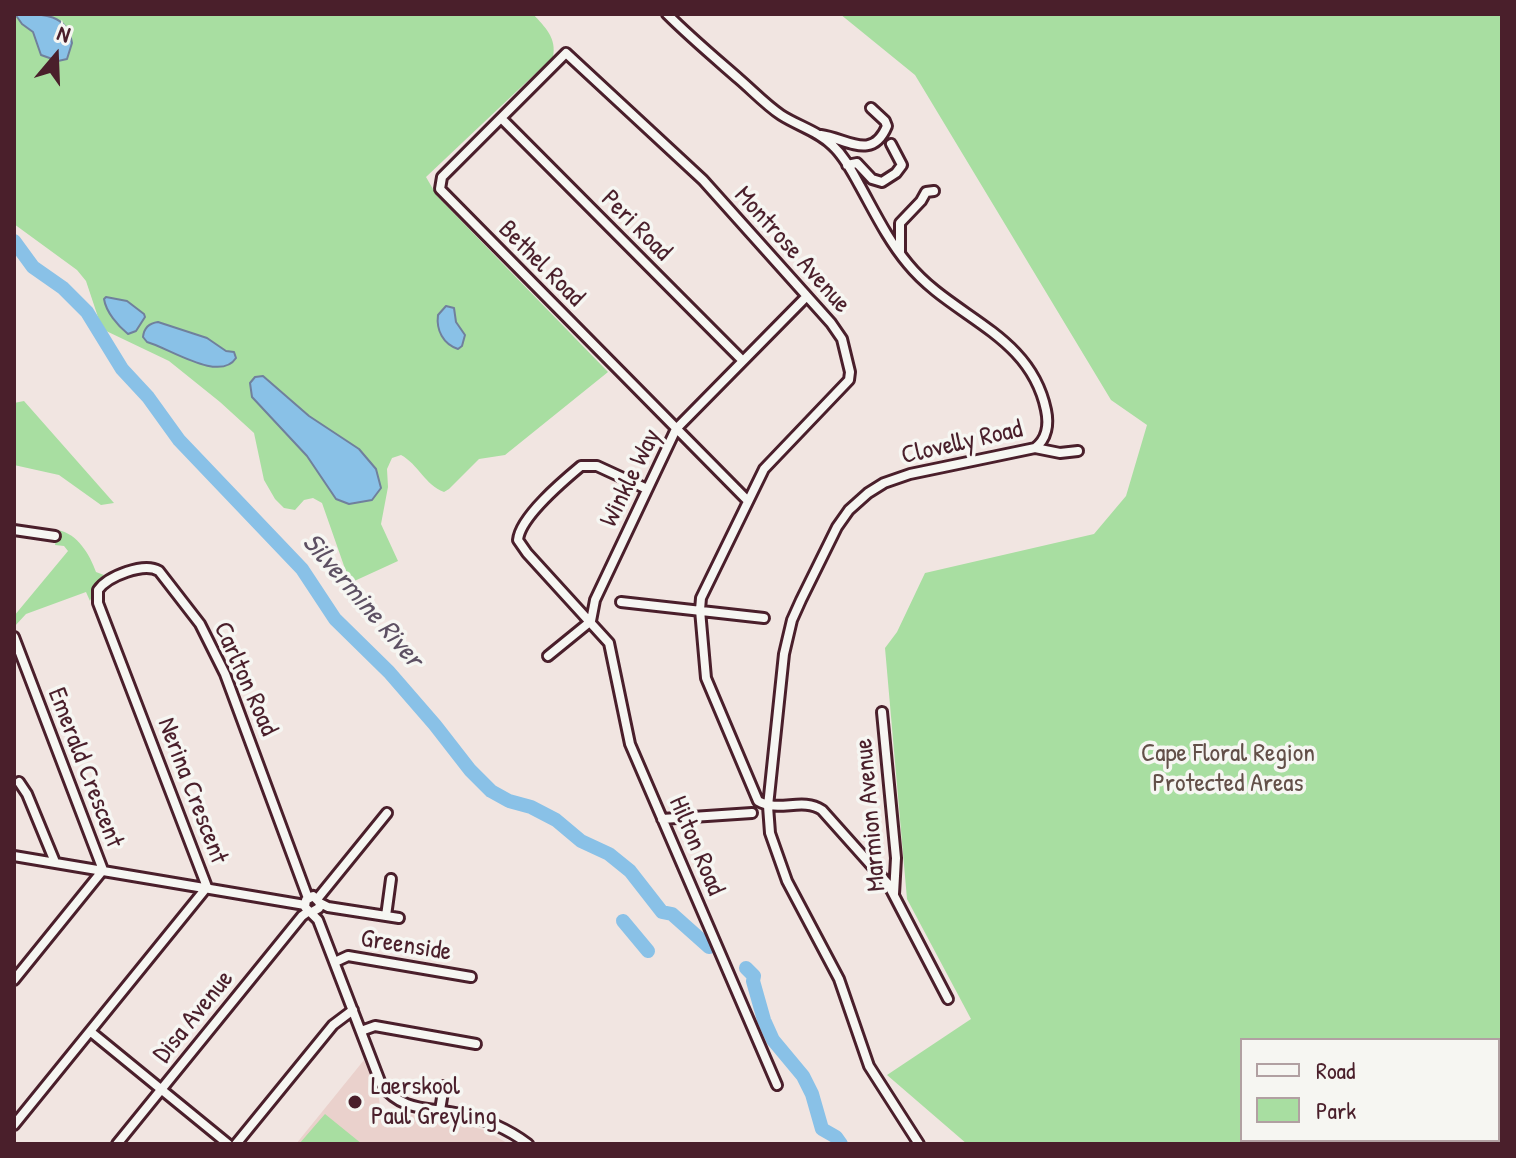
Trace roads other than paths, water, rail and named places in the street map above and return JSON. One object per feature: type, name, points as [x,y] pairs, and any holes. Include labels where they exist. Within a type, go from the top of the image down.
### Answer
[{"type":"street","name":"Clovelly Road","points":[[667,14],[762,100],[782,115],[820,135],[838,150],[900,254],[927,284],[1021,356],[1029,367],[1047,416],[1043,441],[1035,448],[910,474],[884,483],[857,502],[842,519],[792,620],[784,654],[768,806],[770,833],[787,881],[839,979],[873,1073],[919,1144]]},
{"type":"street","name":"Bethel Road","points":[[566,53],[442,177],[440,189],[747,500]]},
{"type":"street","name":"Montrose Avenue","points":[[566,53],[703,180],[840,335],[850,376],[768,463],[701,598],[708,683],[752,791],[758,801],[768,806]]},
{"type":"street","points":[[820,135],[860,147],[870,144],[881,136],[887,126],[871,108]]},
{"type":"street","name":"Peri Road","points":[[501,118],[743,361]]},
{"type":"street","points":[[847,165],[860,165],[876,182],[886,180],[902,165],[891,144]]},
{"type":"street","points":[[900,254],[900,223],[926,192],[934,191]]},
{"type":"street","name":"Winkle Way","points":[[591,621],[595,600],[676,429],[807,296]]},
{"type":"street","points":[[1035,448],[1060,453],[1078,451]]},
{"type":"street","name":"Hilton Road","points":[[647,489],[597,466],[581,466],[528,517],[518,540],[605,636],[613,652],[629,741],[777,1085]]},
{"type":"street","points":[[14,530],[55,536]]},
{"type":"street","name":"Carlton Road","points":[[98,603],[98,590],[105,582],[144,567],[152,567],[159,571],[200,624],[228,681],[381,1084],[391,1097],[406,1105],[459,1113],[506,1130],[528,1144]]},
{"type":"street","points":[[621,602],[764,618]]},
{"type":"street","name":"Nerina Crescent","points":[[14,1125],[207,887],[98,603]]},
{"type":"street","points":[[548,656],[591,621]]},
{"type":"street","name":"Emerald Crescent","points":[[14,637],[103,870],[14,980]]},
{"type":"street","name":"Marmion Avenue","points":[[882,712],[896,858],[894,894],[948,999]]},
{"type":"street","points":[[19,782],[55,862]]},
{"type":"street","points":[[768,806],[808,804],[819,807],[887,882],[894,894]]},
{"type":"street","name":"Disa Avenue","points":[[117,1144],[387,813]]},
{"type":"street","points":[[662,819],[752,813]]},
{"type":"street","points":[[14,856],[399,918]]},
{"type":"street","points":[[386,916],[391,879]]},
{"type":"street","name":"Greenside","points":[[335,962],[348,956],[471,977]]},
{"type":"street","points":[[236,1144],[333,1025],[353,1010]]},
{"type":"street","points":[[361,1031],[375,1026],[476,1044]]},
{"type":"street","points":[[91,1032],[228,1144]]},
{"type":"street","points":[[440,1110],[444,1086]]},
{"type":"water","points":[[15,14],[51,17],[64,25],[72,43],[67,59],[58,61],[41,55],[33,32]]},
{"type":"water","points":[[106,297],[127,301],[144,314],[136,331],[128,334],[117,323],[107,309]]},
{"type":"water","points":[[446,306],[454,308],[456,322],[465,335],[458,349],[448,344],[439,331],[438,315]]},
{"type":"water","points":[[158,322],[207,338],[226,351],[234,352],[236,358],[228,365],[207,366],[147,342],[143,337],[145,331]]},
{"type":"water","points":[[263,376],[309,416],[359,449],[376,469],[381,488],[372,500],[349,504],[336,499],[307,456],[252,397],[250,383],[255,377]]},
{"type":"waterway","name":"Silvermine River","points":[[14,241],[33,267],[63,288],[87,312],[122,369],[148,397],[179,440],[302,569],[335,619],[389,672],[470,770],[491,791],[556,820],[581,841],[609,854],[630,871],[662,912],[672,914],[709,947]]},
{"type":"waterway","points":[[623,921],[648,951]]},
{"type":"waterway","name":"Silvermine River","points":[[746,968],[754,976],[764,1020],[773,1040],[803,1076],[822,1129],[841,1144]]},
{"type":"place","name":"Laerskool Paul Greyling","points":[[355,1102]]},
{"type":"park label","name":"Cape Floral Region Protected Areas","points":[[1228,769]]}]
